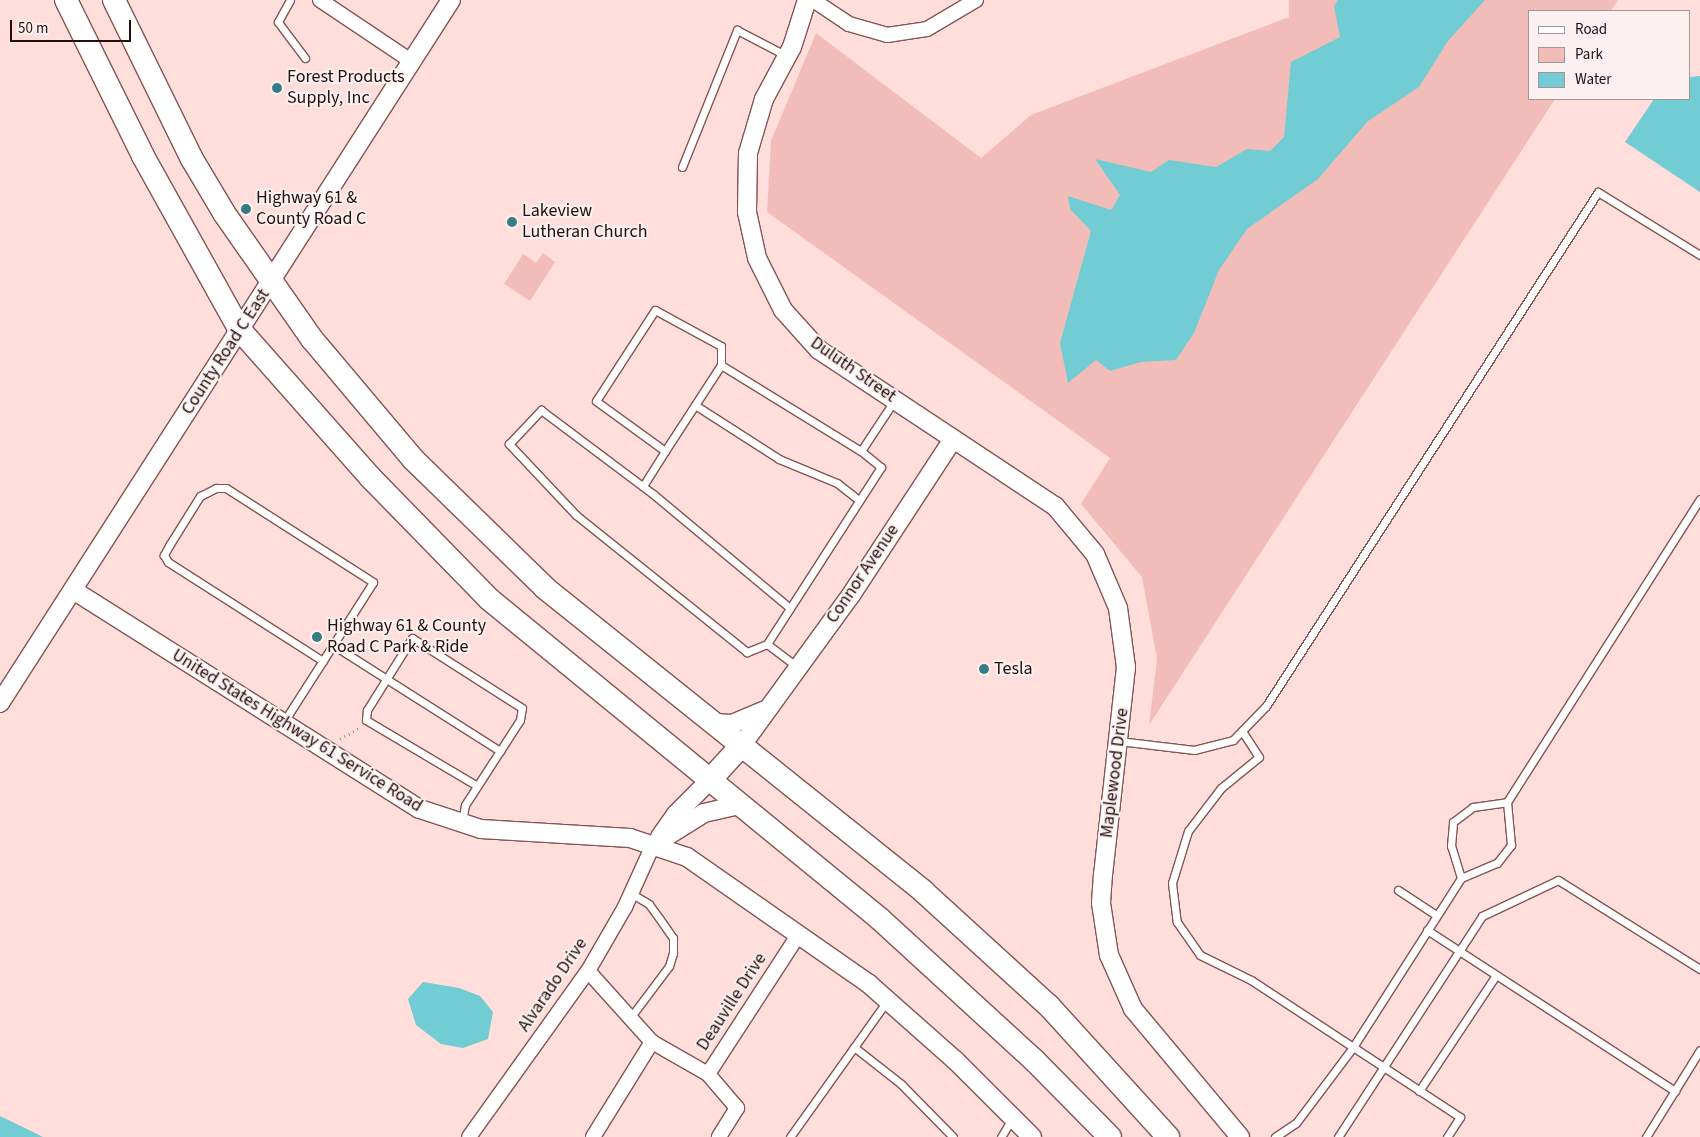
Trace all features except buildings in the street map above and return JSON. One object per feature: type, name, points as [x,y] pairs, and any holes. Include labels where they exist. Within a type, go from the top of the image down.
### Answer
[{"type":"main road","points":[[66,0],[143,156],[240,330],[370,477],[489,599],[738,805],[880,919],[958,988],[1110,1137]]},
{"type":"main road","points":[[114,0],[192,159],[270,282],[360,398],[472,520],[545,588],[924,892],[1049,1006],[1168,1137]]},
{"type":"main road","name":"Connor Avenue","points":[[709,781],[742,745]]},
{"type":"street","points":[[320,0],[411,62]]},
{"type":"street","name":"County Road C East","points":[[0,703],[451,0]]},
{"type":"street","name":"Duluth Street","points":[[807,0],[787,56],[764,99],[748,153],[747,212],[757,258],[784,310],[802,333],[819,350],[953,439]]},
{"type":"street","points":[[813,0],[849,24],[888,35],[927,29],[976,0]]},
{"type":"street","name":"Connor Avenue","points":[[742,745],[798,668],[953,439]]},
{"type":"street","name":"Maplewood Drive","points":[[953,439],[1055,506],[1095,554],[1109,581],[1124,637],[1126,667],[1101,903],[1109,955],[1133,1009],[1240,1137]]},
{"type":"street","name":"United States Highway 61 Service Road","points":[[73,590],[406,802],[462,824],[511,832],[630,838],[687,857],[712,872],[888,1000],[1014,1117],[1032,1137]]},
{"type":"street","name":"Connor Avenue","points":[[715,723],[749,719],[770,708]]},
{"type":"street","points":[[654,845],[676,814],[709,781]]},
{"type":"street","points":[[654,845],[704,813],[720,806],[738,805]]},
{"type":"street","name":"Alvarado Drive","points":[[469,1137],[588,971],[631,894],[654,845]]},
{"type":"street","name":"Deauville Drive","points":[[719,1137],[737,1108],[708,1074],[799,934]]},
{"type":"street","points":[[588,971],[652,1042],[708,1074]]},
{"type":"street","points":[[593,1137],[652,1042]]},
{"type":"lane","points":[[290,0],[278,22],[305,58]]},
{"type":"lane","points":[[682,167],[737,30],[787,56]]},
{"type":"lane","points":[[1119,741],[1194,750],[1233,740],[1266,706],[1598,192],[1700,255]]},
{"type":"lane","points":[[643,486],[721,365],[720,346],[655,310],[596,401],[665,451]]},
{"type":"lane","points":[[721,365],[861,451],[881,467],[767,644],[747,652],[576,515],[509,444],[542,410],[643,486],[790,608]]},
{"type":"lane","points":[[861,451],[895,400]]},
{"type":"lane","points":[[695,405],[779,459],[837,483],[860,500]]},
{"type":"lane","points":[[283,724],[323,661],[373,582],[226,488],[216,488],[200,496],[164,555],[168,562],[323,661]]},
{"type":"lane","points":[[1275,1137],[1296,1123],[1353,1047],[1461,878],[1497,864],[1511,845],[1507,802],[1700,498]]},
{"type":"lane","points":[[462,824],[465,805],[520,720],[522,708],[412,638],[367,710],[366,720],[477,786]]},
{"type":"lane","points":[[767,644],[798,668]]},
{"type":"lane","points":[[333,645],[500,751]]},
{"type":"lane","points":[[1242,731],[1259,757],[1221,788],[1188,832],[1172,883],[1176,922],[1200,955],[1250,980],[1460,1117],[1447,1137]]},
{"type":"lane","points":[[1461,878],[1450,846],[1453,822],[1473,808],[1507,802]]},
{"type":"lane","points":[[1338,1137],[1458,950],[1482,916],[1558,880],[1700,969]]},
{"type":"lane","points":[[1398,890],[1436,915]]},
{"type":"lane","points":[[630,1018],[669,966],[673,953],[672,938],[659,918],[649,904],[631,894]]},
{"type":"lane","points":[[1427,930],[1675,1091]]},
{"type":"lane","points":[[1420,1091],[1496,975]]},
{"type":"lane","points":[[790,1137],[888,1000]]},
{"type":"lane","points":[[854,1046],[901,1084],[953,1137]]},
{"type":"lane","points":[[1646,1137],[1700,1050]]},
{"type":"lane","points":[[1001,1137],[1014,1117]]},
{"type":"path","points":[[340,739],[369,722]]},
{"type":"green space","points":[[1289,0],[1618,0],[1612,10],[1528,10],[1528,100],[1554,100],[1149,725],[1157,659],[1142,577],[1081,504],[1110,458],[767,212],[771,141],[816,33],[981,158],[1031,115],[1289,17]]},
{"type":"green space","points":[[543,253],[555,262],[530,301],[504,284],[523,254],[536,263]]},
{"type":"water","points":[[1338,0],[1485,0],[1448,41],[1419,87],[1368,121],[1318,179],[1247,229],[1219,270],[1194,333],[1176,360],[1141,362],[1110,371],[1096,360],[1068,383],[1060,343],[1091,231],[1070,209],[1068,196],[1111,210],[1120,195],[1095,159],[1151,172],[1169,160],[1216,167],[1247,149],[1270,151],[1284,137],[1291,62],[1340,37],[1334,6]]},
{"type":"water","points":[[1700,76],[1700,192],[1625,142],[1653,100],[1690,100],[1690,77]]},
{"type":"water","points":[[423,982],[459,988],[480,996],[493,1012],[488,1039],[463,1048],[441,1044],[416,1025],[408,999]]},
{"type":"water","points":[[0,1116],[29,1130],[43,1137],[0,1137]]},
{"type":"place","name":"Forest Products Supply, Inc","points":[[277,88]]},
{"type":"place","name":"Highway 61 & County Road C","points":[[246,209]]},
{"type":"place","name":"Lakeview Lutheran Church","points":[[512,222]]},
{"type":"place","name":"Highway 61 & County Road C Park & Ride","points":[[317,637]]},
{"type":"place","name":"Tesla","points":[[984,669]]}]
